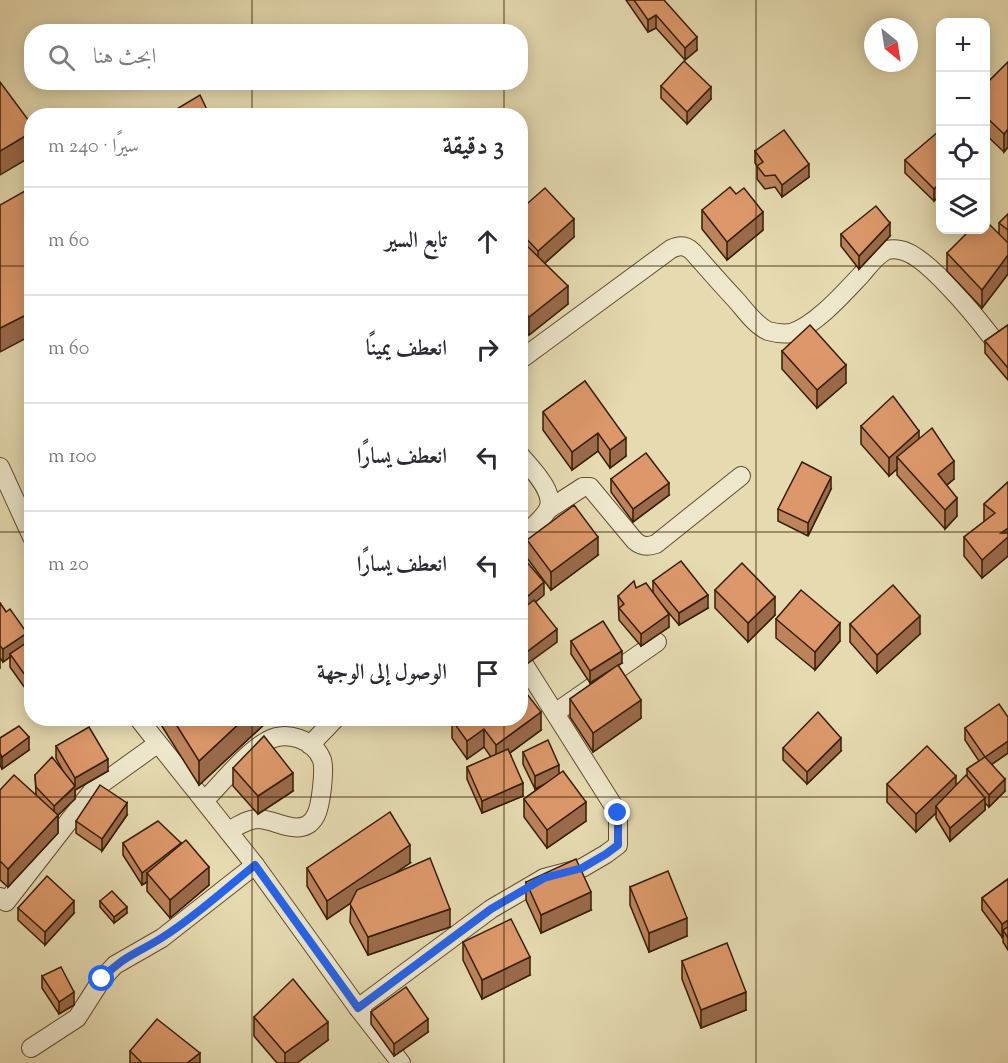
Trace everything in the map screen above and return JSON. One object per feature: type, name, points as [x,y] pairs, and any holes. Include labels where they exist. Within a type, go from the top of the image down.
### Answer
[{"type":"street","points":[[528,354],[671,249],[683,246],[693,252],[755,322],[768,331],[783,333],[791,333],[804,327],[820,315],[879,255],[889,249],[903,250],[926,264],[956,294],[992,336],[1008,359]]},
{"type":"street","points":[[528,465],[549,493],[549,509]]},
{"type":"street","points":[[0,467],[24,520]]},
{"type":"street","points":[[528,530],[549,509],[583,487],[590,487],[635,541],[640,545],[651,546],[741,476]]},
{"type":"street","points":[[555,713],[657,642]]},
{"type":"street","points":[[358,1008],[491,909],[544,878],[582,868],[618,845],[618,813],[528,671]]},
{"type":"street","points":[[144,726],[255,865],[358,1008],[401,1063]]},
{"type":"street","points":[[310,745],[328,726]]},
{"type":"street","points":[[204,801],[252,752],[269,740],[284,736],[294,737],[317,751],[324,774],[317,813],[312,822],[297,828],[258,819],[249,820],[228,831]]},
{"type":"street","points":[[2,903],[93,790],[158,744]]},
{"type":"street","points":[[31,1048],[77,1018],[102,979],[115,965],[162,938],[255,865]]},
{"type":"building","points":[[634,0],[664,0],[697,37],[685,48],[656,15],[648,20]]},
{"type":"building","points":[[684,61],[711,87],[687,112],[661,86]]},
{"type":"building","points":[[1008,62],[1008,129],[1004,134],[990,121],[990,80]]},
{"type":"building","points":[[0,82],[24,114],[24,137],[0,151]]},
{"type":"building","points":[[200,95],[206,108],[178,108]]},
{"type":"building","points":[[784,130],[809,164],[782,185],[775,175],[765,176],[757,166],[763,162],[755,151]]},
{"type":"building","points":[[936,134],[936,187],[934,189],[905,160]]},
{"type":"building","points":[[730,187],[736,194],[744,188],[763,212],[727,242],[702,210]]},
{"type":"building","points":[[545,188],[574,219],[538,251],[528,240],[528,203]]},
{"type":"building","points":[[24,192],[24,316],[0,328],[0,205]]},
{"type":"building","points":[[876,206],[890,223],[859,256],[841,234]]},
{"type":"building","points":[[1008,214],[1008,230],[999,223]]},
{"type":"building","points":[[990,225],[1008,243],[1008,255],[982,290],[947,253],[966,234],[990,234]]},
{"type":"building","points":[[528,247],[568,286],[528,316]]},
{"type":"building","points":[[810,325],[846,365],[817,390],[782,351]]},
{"type":"building","points":[[1008,325],[1008,368],[985,341]]},
{"type":"building","points":[[585,381],[626,438],[610,450],[598,433],[572,452],[543,412]]},
{"type":"building","points":[[893,396],[919,431],[889,458],[861,426]]},
{"type":"building","points":[[932,428],[954,461],[938,474],[957,498],[945,510],[897,457]]},
{"type":"building","points":[[646,453],[669,483],[633,509],[611,479]]},
{"type":"building","points":[[802,462],[831,477],[808,523],[778,509]]},
{"type":"building","points":[[1008,482],[1008,528],[1001,533],[1008,533],[1008,537],[982,560],[964,537],[995,513],[984,504]]},
{"type":"building","points":[[574,505],[598,537],[551,572],[528,539]]},
{"type":"building","points":[[681,561],[708,595],[679,613],[653,581]]},
{"type":"building","points":[[528,563],[544,582],[528,596]]},
{"type":"building","points":[[742,563],[775,597],[748,623],[715,590]]},
{"type":"building","points":[[634,581],[636,588],[646,583],[669,614],[641,634],[619,608],[624,604],[618,596]]},
{"type":"building","points":[[893,585],[920,616],[877,655],[850,624]]},
{"type":"building","points":[[801,590],[840,623],[815,652],[776,619]]},
{"type":"building","points":[[534,600],[557,629],[528,651],[528,605]]},
{"type":"building","points":[[0,603],[6,612],[10,609],[24,629],[24,635],[3,649],[0,646]]},
{"type":"building","points":[[603,621],[622,651],[590,671],[571,641]]},
{"type":"building","points":[[24,644],[24,674],[10,654]]},
{"type":"building","points":[[618,665],[641,700],[593,733],[570,699]]},
{"type":"building","points":[[528,695],[541,712],[528,722]]},
{"type":"building","points":[[999,704],[1008,717],[1008,741],[985,757],[965,728]]},
{"type":"building","points":[[818,712],[841,738],[807,772],[783,748]]},
{"type":"building","points":[[19,726],[29,737],[2,757],[0,738]]},
{"type":"building","points":[[177,726],[236,726],[199,761]]},
{"type":"building","points":[[456,726],[522,726],[496,745],[484,729],[467,741]]},
{"type":"building","points":[[89,727],[108,759],[75,778],[56,746]]},
{"type":"building","points":[[264,736],[293,773],[258,796],[233,768]]},
{"type":"building","points":[[548,740],[559,765],[535,776],[523,752]]},
{"type":"building","points":[[927,746],[956,776],[916,814],[887,784]]},
{"type":"building","points":[[508,749],[523,783],[482,801],[467,767]]},
{"type":"building","points":[[52,757],[75,786],[54,806],[36,787],[35,775]]},
{"type":"building","points":[[985,757],[1005,779],[989,795],[967,769]]},
{"type":"building","points":[[563,771],[586,802],[547,830],[524,799]]},
{"type":"building","points":[[14,775],[58,815],[8,869],[0,861],[0,790]]},
{"type":"building","points":[[966,775],[985,798],[950,828],[936,806]]},
{"type":"building","points":[[100,785],[127,803],[102,839],[76,821]]},
{"type":"building","points":[[390,812],[410,845],[327,901],[307,868]]},
{"type":"building","points":[[158,821],[181,843],[142,873],[123,843]]},
{"type":"building","points":[[186,840],[209,867],[170,900],[147,873]]},
{"type":"building","points":[[430,858],[450,909],[368,937],[350,904],[357,890]]},
{"type":"building","points":[[576,859],[591,892],[541,915],[526,882]]},
{"type":"building","points":[[668,871],[687,918],[649,933],[630,887]]},
{"type":"building","points":[[47,876],[74,901],[45,932],[18,908]]},
{"type":"building","points":[[1008,879],[1008,920],[1002,924],[982,898]]},
{"type":"building","points":[[112,891],[127,907],[114,917],[100,901]]},
{"type":"building","points":[[511,919],[530,957],[482,980],[463,942]]},
{"type":"building","points":[[1008,927],[1008,938],[1003,930]]},
{"type":"building","points":[[727,943],[746,992],[701,1010],[682,961]]},
{"type":"building","points":[[61,967],[74,992],[59,1002],[42,976]]},
{"type":"building","points":[[293,979],[328,1022],[285,1053],[254,1017]]},
{"type":"building","points":[[406,987],[428,1019],[394,1044],[371,1012]]},
{"type":"building","points":[[157,1019],[200,1053],[187,1063],[142,1063],[130,1051]]},
{"type":"route","points":[[102,979],[123,959],[179,926],[255,865],[358,1008],[491,909],[544,878],[582,868],[606,854],[618,845],[618,813]]}]
